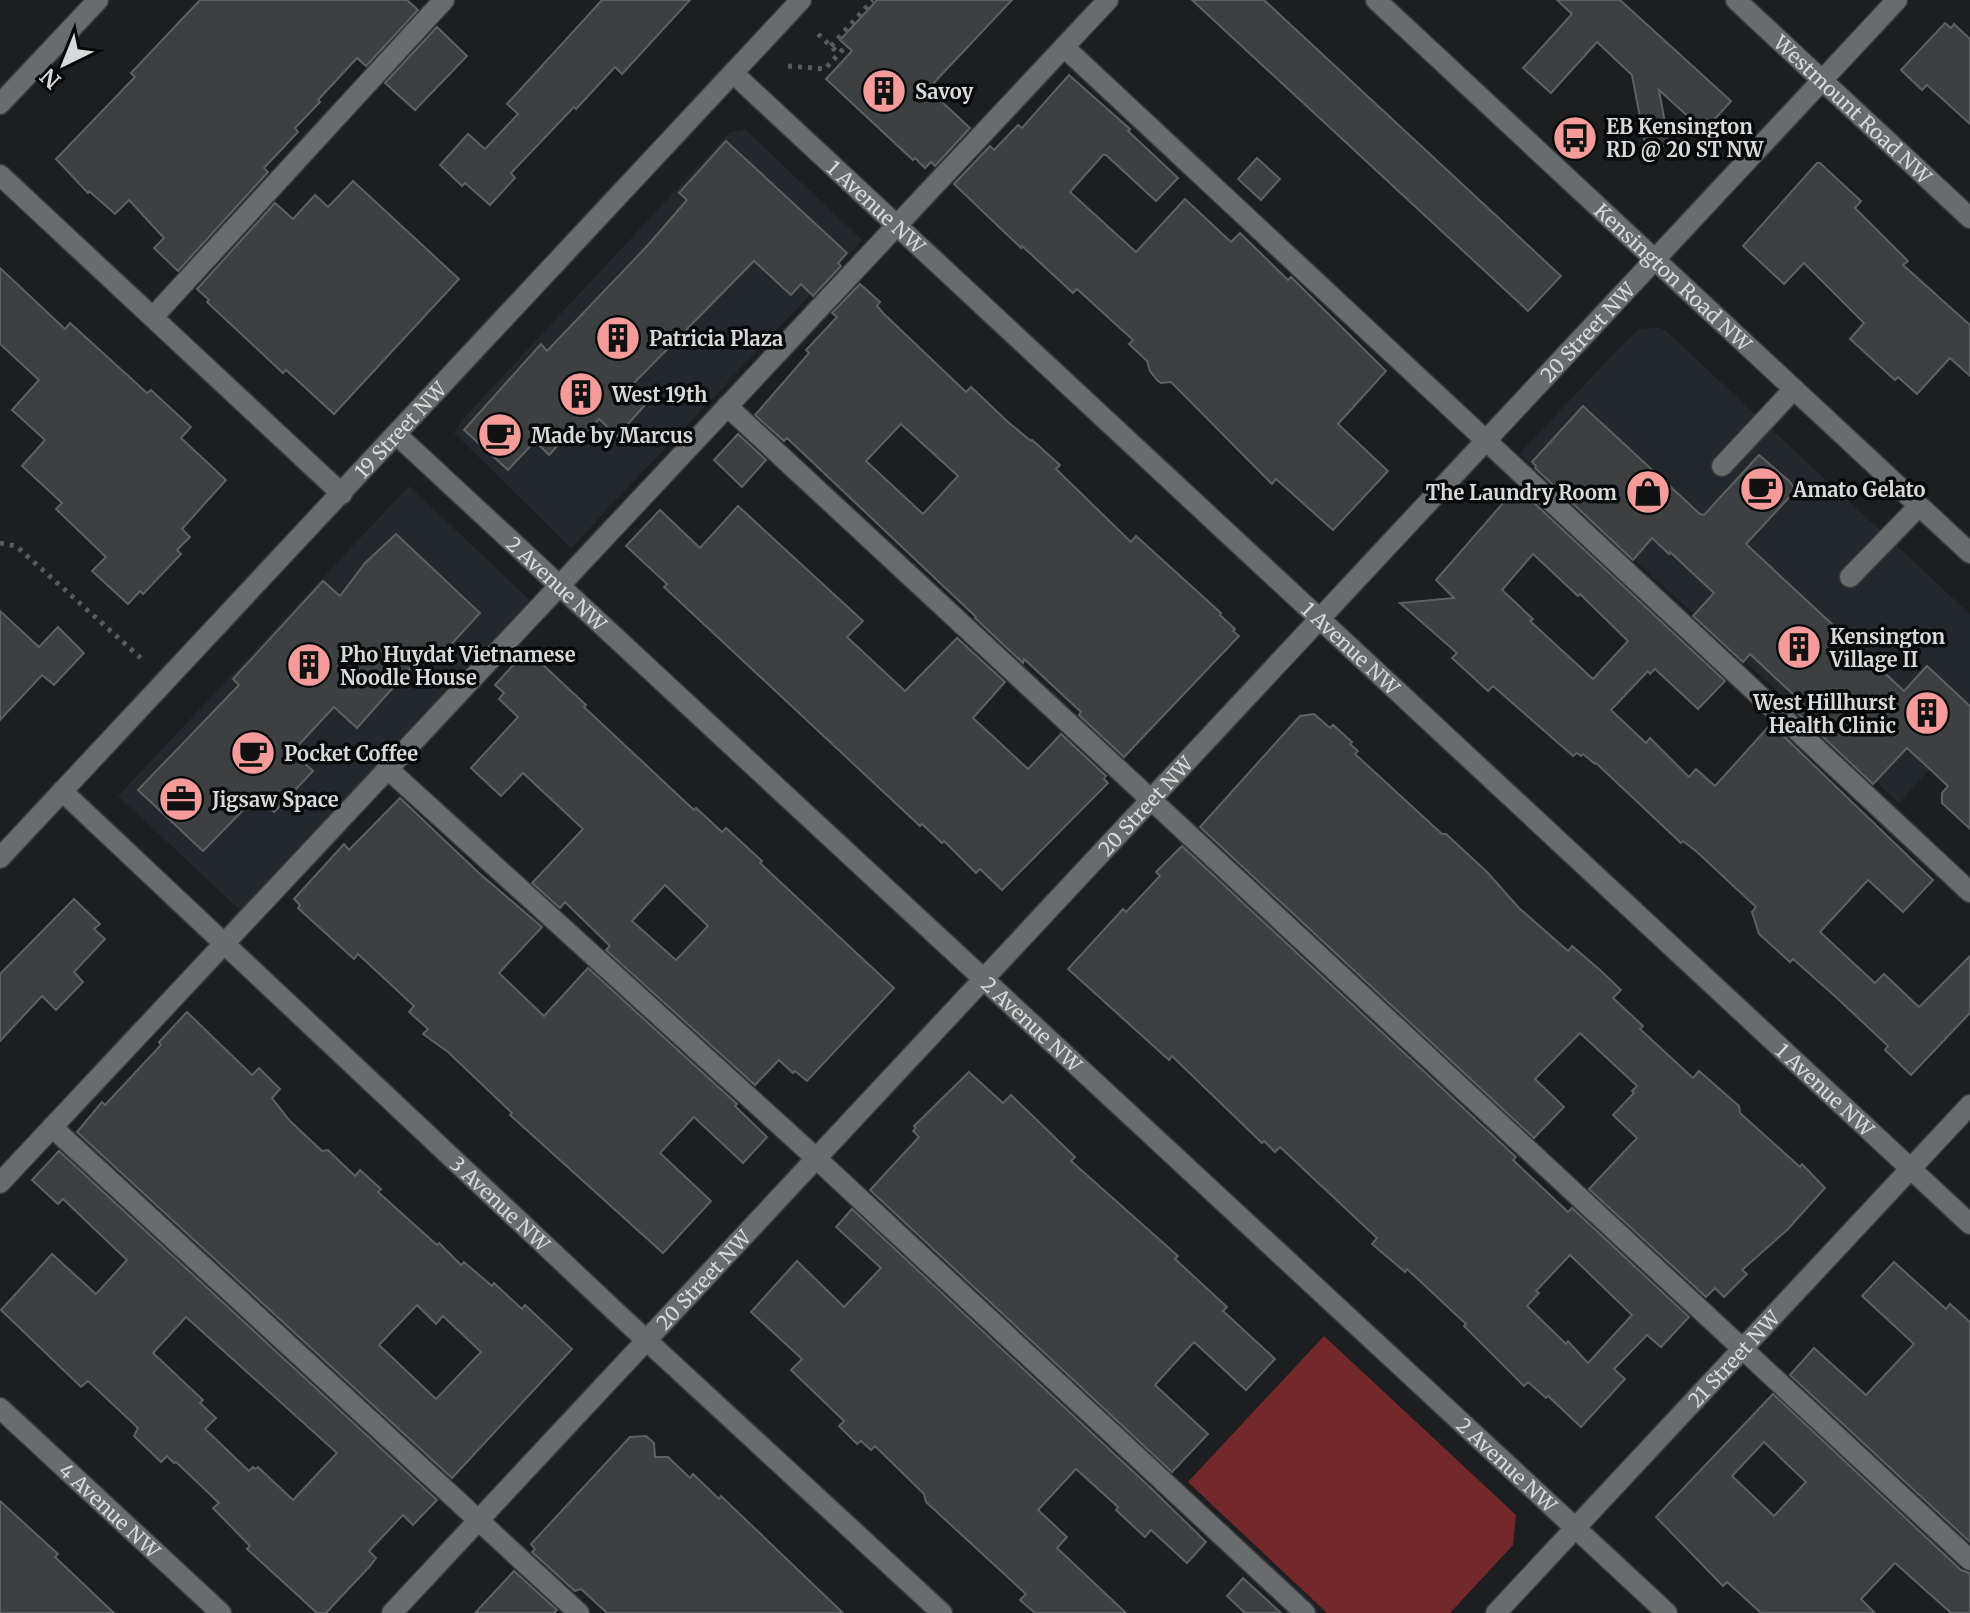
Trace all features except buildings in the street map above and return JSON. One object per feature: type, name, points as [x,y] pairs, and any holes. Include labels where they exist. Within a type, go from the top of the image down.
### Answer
[{"type":"street","points":[[0,104],[98,0]]},
{"type":"street","points":[[153,317],[444,0]]},
{"type":"street","name":"19 Street NW","points":[[0,858],[801,0]]},
{"type":"street","points":[[0,1183],[1108,0]]},
{"type":"street","name":"Kensington Road NW","points":[[1376,0],[1970,553]]},
{"type":"street","name":"Westmount Road NW","points":[[1736,0],[1970,218]]},
{"type":"street","name":"20 Street NW","points":[[392,1613],[1897,0]]},
{"type":"street","points":[[1064,47],[1970,892]]},
{"type":"street","name":"1 Avenue NW","points":[[733,73],[1970,1224]]},
{"type":"street","points":[[0,175],[342,494]]},
{"type":"street","points":[[1722,466],[1794,389]]},
{"type":"street","points":[[727,406],[1970,1560]]},
{"type":"street","name":"2 Avenue NW","points":[[397,435],[986,978],[1667,1613]]},
{"type":"street","points":[[1850,577],[1919,506]]},
{"type":"street","points":[[388,769],[817,1159],[1305,1613]]},
{"type":"street","name":"3 Avenue NW","points":[[62,791],[645,1339],[942,1613]]},
{"type":"street","name":"21 Street NW","points":[[1496,1613],[1970,1105]]},
{"type":"street","points":[[52,1127],[579,1613]]},
{"type":"street","name":"4 Avenue NW","points":[[0,1408],[221,1613]]},
{"type":"path","points":[[831,46],[873,0]]},
{"type":"path","points":[[818,34],[839,54]]},
{"type":"path","points":[[788,66],[825,69],[846,46]]},
{"type":"path","points":[[0,543],[16,546],[142,659]]},
{"type":"shaded area","points":[[745,129],[862,240],[571,548],[454,433],[462,420],[729,133]]},
{"type":"shaded area","points":[[1657,327],[1665,330],[1970,614],[1970,726],[1899,803],[1519,454],[1638,330]]},
{"type":"shaded area","points":[[409,486],[534,604],[243,913],[118,796]]},
{"type":"shaded area","points":[[1324,1336],[1516,1515],[1513,1545],[1450,1613],[1327,1613],[1188,1482]]},
{"type":"place","name":"Savoy","points":[[884,91]]},
{"type":"place","name":"EB Kensington RD @ 20 ST NW","points":[[1575,138]]},
{"type":"place","name":"Patricia Plaza","points":[[618,338]]},
{"type":"place","name":"West 19th","points":[[581,394]]},
{"type":"place","name":"Made by Marcus","points":[[500,435]]},
{"type":"place","name":"Amato Gelato","points":[[1762,489]]},
{"type":"place","name":"The Laundry Room","points":[[1648,492]]},
{"type":"place","name":"Kensington Village II","points":[[1799,647]]},
{"type":"place","name":"Pho Huydat Vietnamese Noodle House","points":[[309,665]]},
{"type":"place","name":"West Hillhurst Health Clinic","points":[[1927,713]]},
{"type":"place","name":"Pocket Coffee","points":[[253,753]]},
{"type":"place","name":"Jigsaw Space","points":[[181,799]]}]
